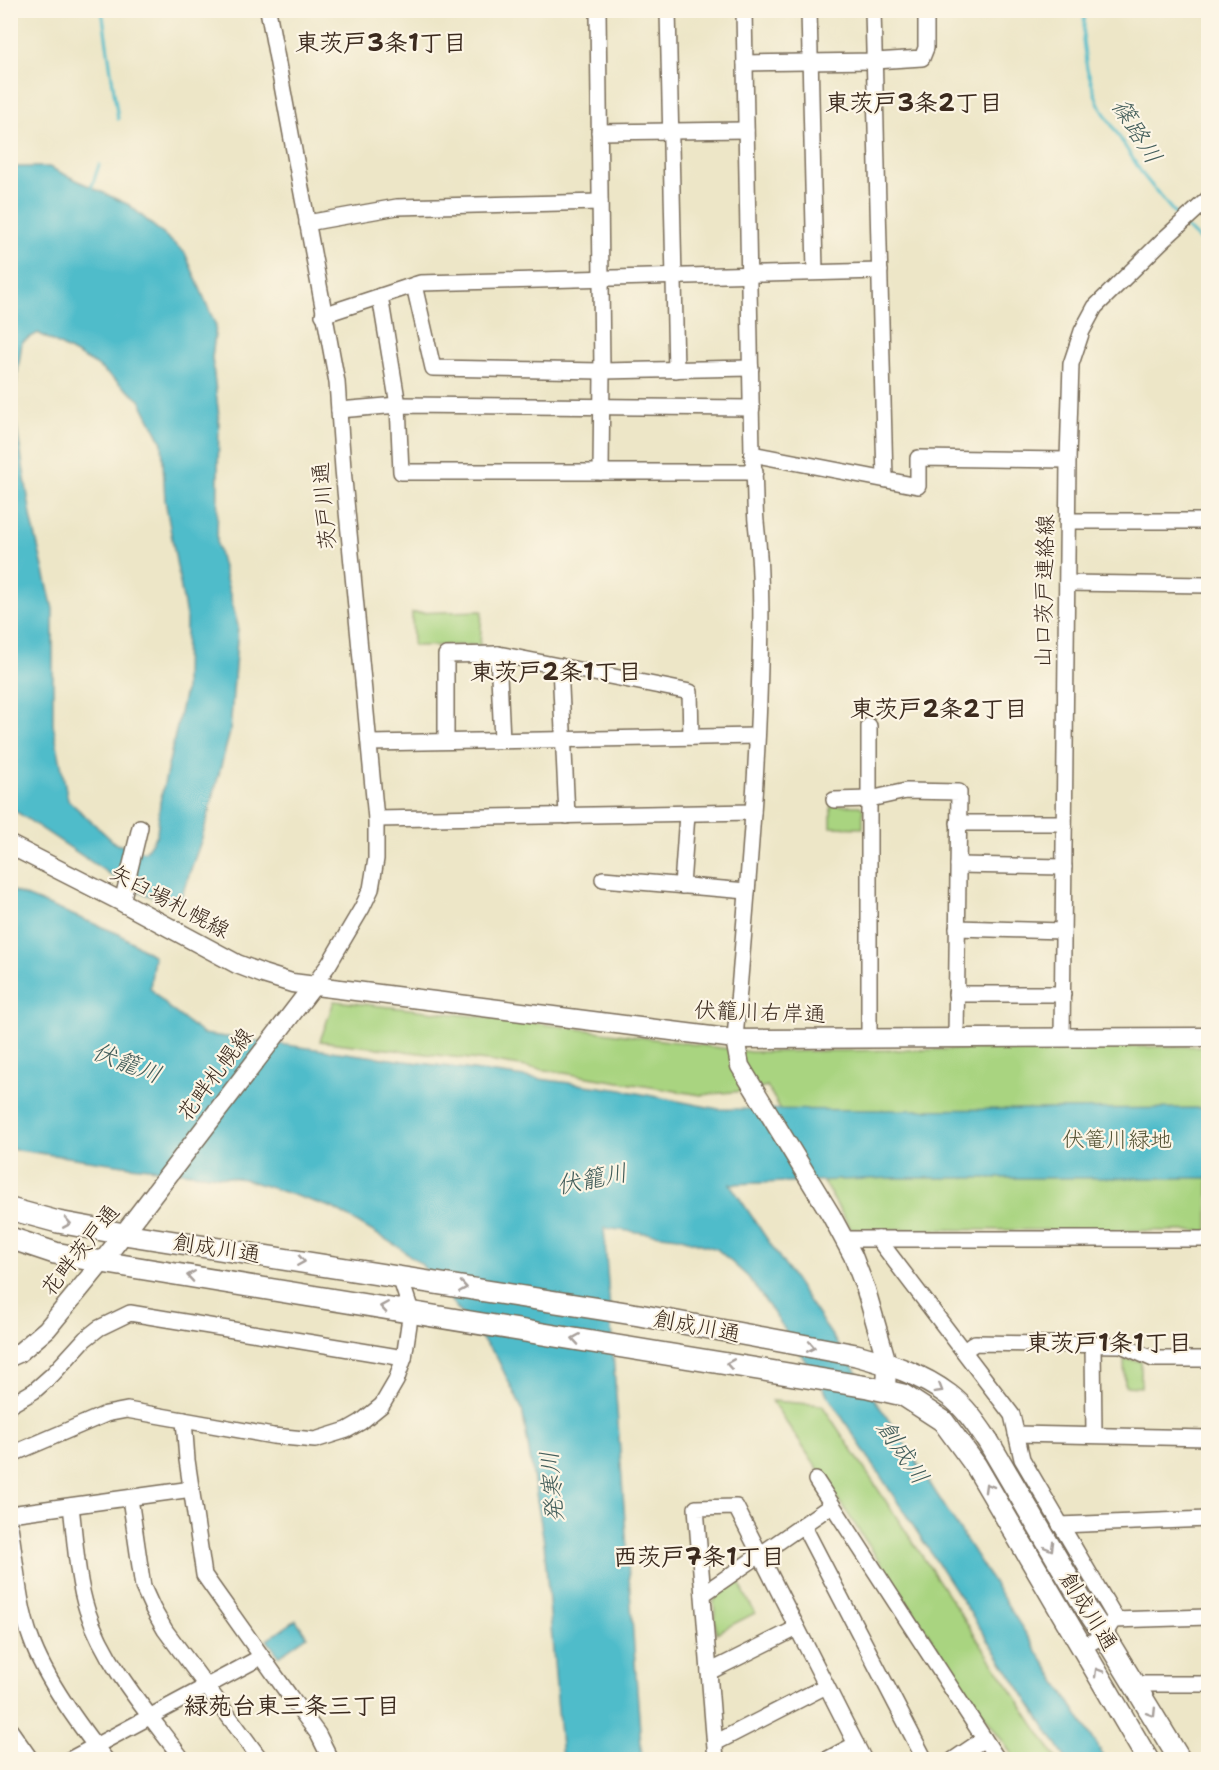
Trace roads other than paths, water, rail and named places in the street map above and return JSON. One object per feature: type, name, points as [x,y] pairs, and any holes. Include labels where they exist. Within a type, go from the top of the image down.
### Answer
[{"type":"highway","name":"創成川通","points":[[10,1209],[58,1222],[124,1234],[639,1315],[856,1355],[887,1363],[912,1373],[950,1396],[971,1418],[988,1441],[1084,1605],[1109,1627],[1134,1684],[1180,1760]]},
{"type":"highway","name":"創成川通","points":[[10,1238],[55,1252],[102,1262],[411,1311],[903,1395],[943,1421],[976,1466],[1148,1760]]},
{"type":"main road","name":"矢臼場札幌線","points":[[10,845],[124,896],[237,964],[292,983],[313,986]]},
{"type":"main road","name":"伏籠川右岸通","points":[[313,986],[735,1039],[1209,1037]]},
{"type":"main road","name":"花畔札幌線","points":[[155,1192],[313,986]]},
{"type":"main road","points":[[735,1039],[740,1066],[753,1090],[831,1215],[853,1256],[866,1290],[887,1363],[877,1389]]},
{"type":"main road","name":"花畔茨戸通","points":[[10,1357],[20,1353],[48,1329],[155,1192]]},
{"type":"street","name":"茨戸川通","points":[[268,10],[337,382],[376,819],[376,859],[371,889],[346,936],[313,986]]},
{"type":"street","points":[[598,10],[601,472]]},
{"type":"street","points":[[668,10],[676,370]]},
{"type":"street","points":[[735,1039],[753,813],[762,608],[753,454],[744,10]]},
{"type":"street","points":[[809,10],[815,272]]},
{"type":"street","points":[[873,10],[885,479]]},
{"type":"street","points":[[745,63],[922,58],[926,48],[926,10]]},
{"type":"street","points":[[599,132],[746,130]]},
{"type":"street","name":"山口茨戸連絡線","points":[[1062,1038],[1067,521],[1071,364],[1082,331],[1100,300],[1209,199]]},
{"type":"street","points":[[307,223],[398,207],[600,202]]},
{"type":"street","points":[[323,315],[420,283],[880,271]]},
{"type":"street","points":[[414,285],[433,368],[602,371],[751,368]]},
{"type":"street","points":[[380,296],[398,405],[401,472],[755,472]]},
{"type":"street","points":[[339,410],[398,405],[752,408]]},
{"type":"street","points":[[753,454],[918,486],[918,458],[1068,460]]},
{"type":"street","points":[[1067,521],[1209,520]]},
{"type":"street","points":[[1067,583],[1209,585]]},
{"type":"street","points":[[446,741],[446,655],[498,654],[690,693],[691,736]]},
{"type":"street","points":[[498,654],[502,740]]},
{"type":"street","points":[[560,666],[567,816]]},
{"type":"street","points":[[869,726],[869,1039]]},
{"type":"street","points":[[370,743],[757,736]]},
{"type":"street","points":[[834,800],[870,799],[906,791],[959,792],[956,1038]]},
{"type":"street","points":[[376,819],[753,813]]},
{"type":"street","points":[[682,886],[687,814]]},
{"type":"street","points":[[958,823],[1064,823]]},
{"type":"street","points":[[124,896],[138,834]]},
{"type":"street","points":[[957,866],[1064,867]]},
{"type":"street","points":[[603,879],[747,891]]},
{"type":"street","points":[[957,928],[1063,931]]},
{"type":"street","points":[[956,994],[1062,994]]},
{"type":"street","points":[[843,1239],[1209,1239]]},
{"type":"street","points":[[878,1239],[1012,1415],[1022,1459],[1115,1617],[1109,1627],[1083,1647]]},
{"type":"street","points":[[10,1455],[106,1413],[127,1410],[273,1436],[315,1440],[347,1430],[382,1406],[396,1381],[404,1359],[411,1311],[403,1277]]},
{"type":"street","points":[[10,1405],[34,1391],[85,1339],[99,1328],[130,1313],[404,1359]]},
{"type":"street","points":[[964,1352],[975,1343],[1121,1345],[1153,1359],[1209,1359]]},
{"type":"street","points":[[1093,1345],[1094,1436]]},
{"type":"street","points":[[184,1420],[187,1460],[204,1575],[318,1734],[331,1760]]},
{"type":"street","points":[[1016,1434],[1209,1438]]},
{"type":"street","points":[[816,1480],[998,1760]]},
{"type":"street","points":[[10,1514],[192,1489]]},
{"type":"street","points":[[130,1498],[143,1587],[153,1609],[165,1630],[261,1760]]},
{"type":"street","points":[[703,1594],[832,1505]]},
{"type":"street","points":[[71,1506],[82,1591],[96,1635],[106,1655],[183,1760]]},
{"type":"street","points":[[716,1760],[696,1508],[736,1507],[864,1760]]},
{"type":"street","points":[[1060,1525],[1209,1519]]},
{"type":"street","points":[[803,1525],[925,1760]]},
{"type":"street","points":[[10,1526],[23,1611],[31,1639],[45,1671],[106,1760]]},
{"type":"street","points":[[1109,1627],[1209,1617]]},
{"type":"street","points":[[709,1672],[797,1628]]},
{"type":"street","points":[[69,1760],[261,1656]]},
{"type":"street","points":[[1134,1684],[1209,1684]]},
{"type":"street","points":[[715,1743],[826,1686]]},
{"type":"street","points":[[10,1730],[31,1760]]},
{"type":"street","points":[[953,1760],[984,1739]]},
{"type":"street","points":[[825,1760],[856,1744]]},
{"type":"water","points":[[10,167],[49,167],[129,205],[185,253],[216,326],[212,358],[219,417],[217,544],[238,626],[230,732],[202,838],[180,900],[171,904],[132,889],[11,808]],"holes":[[[38,333],[96,365],[140,400],[162,443],[165,500],[186,616],[185,691],[160,802],[157,835],[145,852],[116,844],[68,800],[53,724],[53,609],[32,521],[13,405],[22,342]]]},
{"type":"water","points":[[11,890],[119,934],[154,956],[150,988],[169,1008],[203,1034],[622,1090],[718,1109],[1208,1108],[1208,1178],[896,1178],[730,1184],[906,1446],[1106,1759],[1066,1759],[748,1277],[717,1249],[678,1237],[604,1228],[642,1759],[562,1759],[544,1542],[522,1409],[496,1356],[421,1264],[397,1246],[333,1208],[244,1179],[11,1149]]},
{"type":"water","points":[[296,1620],[307,1636],[279,1656],[267,1640]]},
{"type":"waterway","name":"篠路川","points":[[102,10],[118,119]]},
{"type":"waterway","name":"篠路川","points":[[1085,10],[1083,41],[1087,69],[1098,103],[1143,175],[1180,220]]},
{"type":"waterway","name":"篠路川","points":[[91,189],[99,165]]},
{"type":"waterway","name":"篠路川","points":[[1186,227],[1208,248]]},
{"type":"district","name":"東茨戸3条1丁目","points":[[381,43]]},
{"type":"district","name":"東茨戸3条2丁目","points":[[914,103]]},
{"type":"district","name":"東茨戸2条1丁目","points":[[556,672]]},
{"type":"district","name":"東茨戸2条2丁目","points":[[939,709]]},
{"type":"district","name":"東茨戸1条1丁目","points":[[1109,1343]]},
{"type":"district","name":"西茨戸7条1丁目","points":[[699,1557]]},
{"type":"district","name":"緑苑台東三条三丁目","points":[[292,1706]]},
{"type":"water label","name":"伏籠川","points":[[127,1063]]},
{"type":"water label","name":"伏籠川","points":[[592,1179]]},
{"type":"water label","name":"創成川","points":[[903,1452]]},
{"type":"water label","name":"発寒川","points":[[552,1487]]},
{"type":"park label","name":"伏篭川緑地","points":[[1117,1139]]}]
